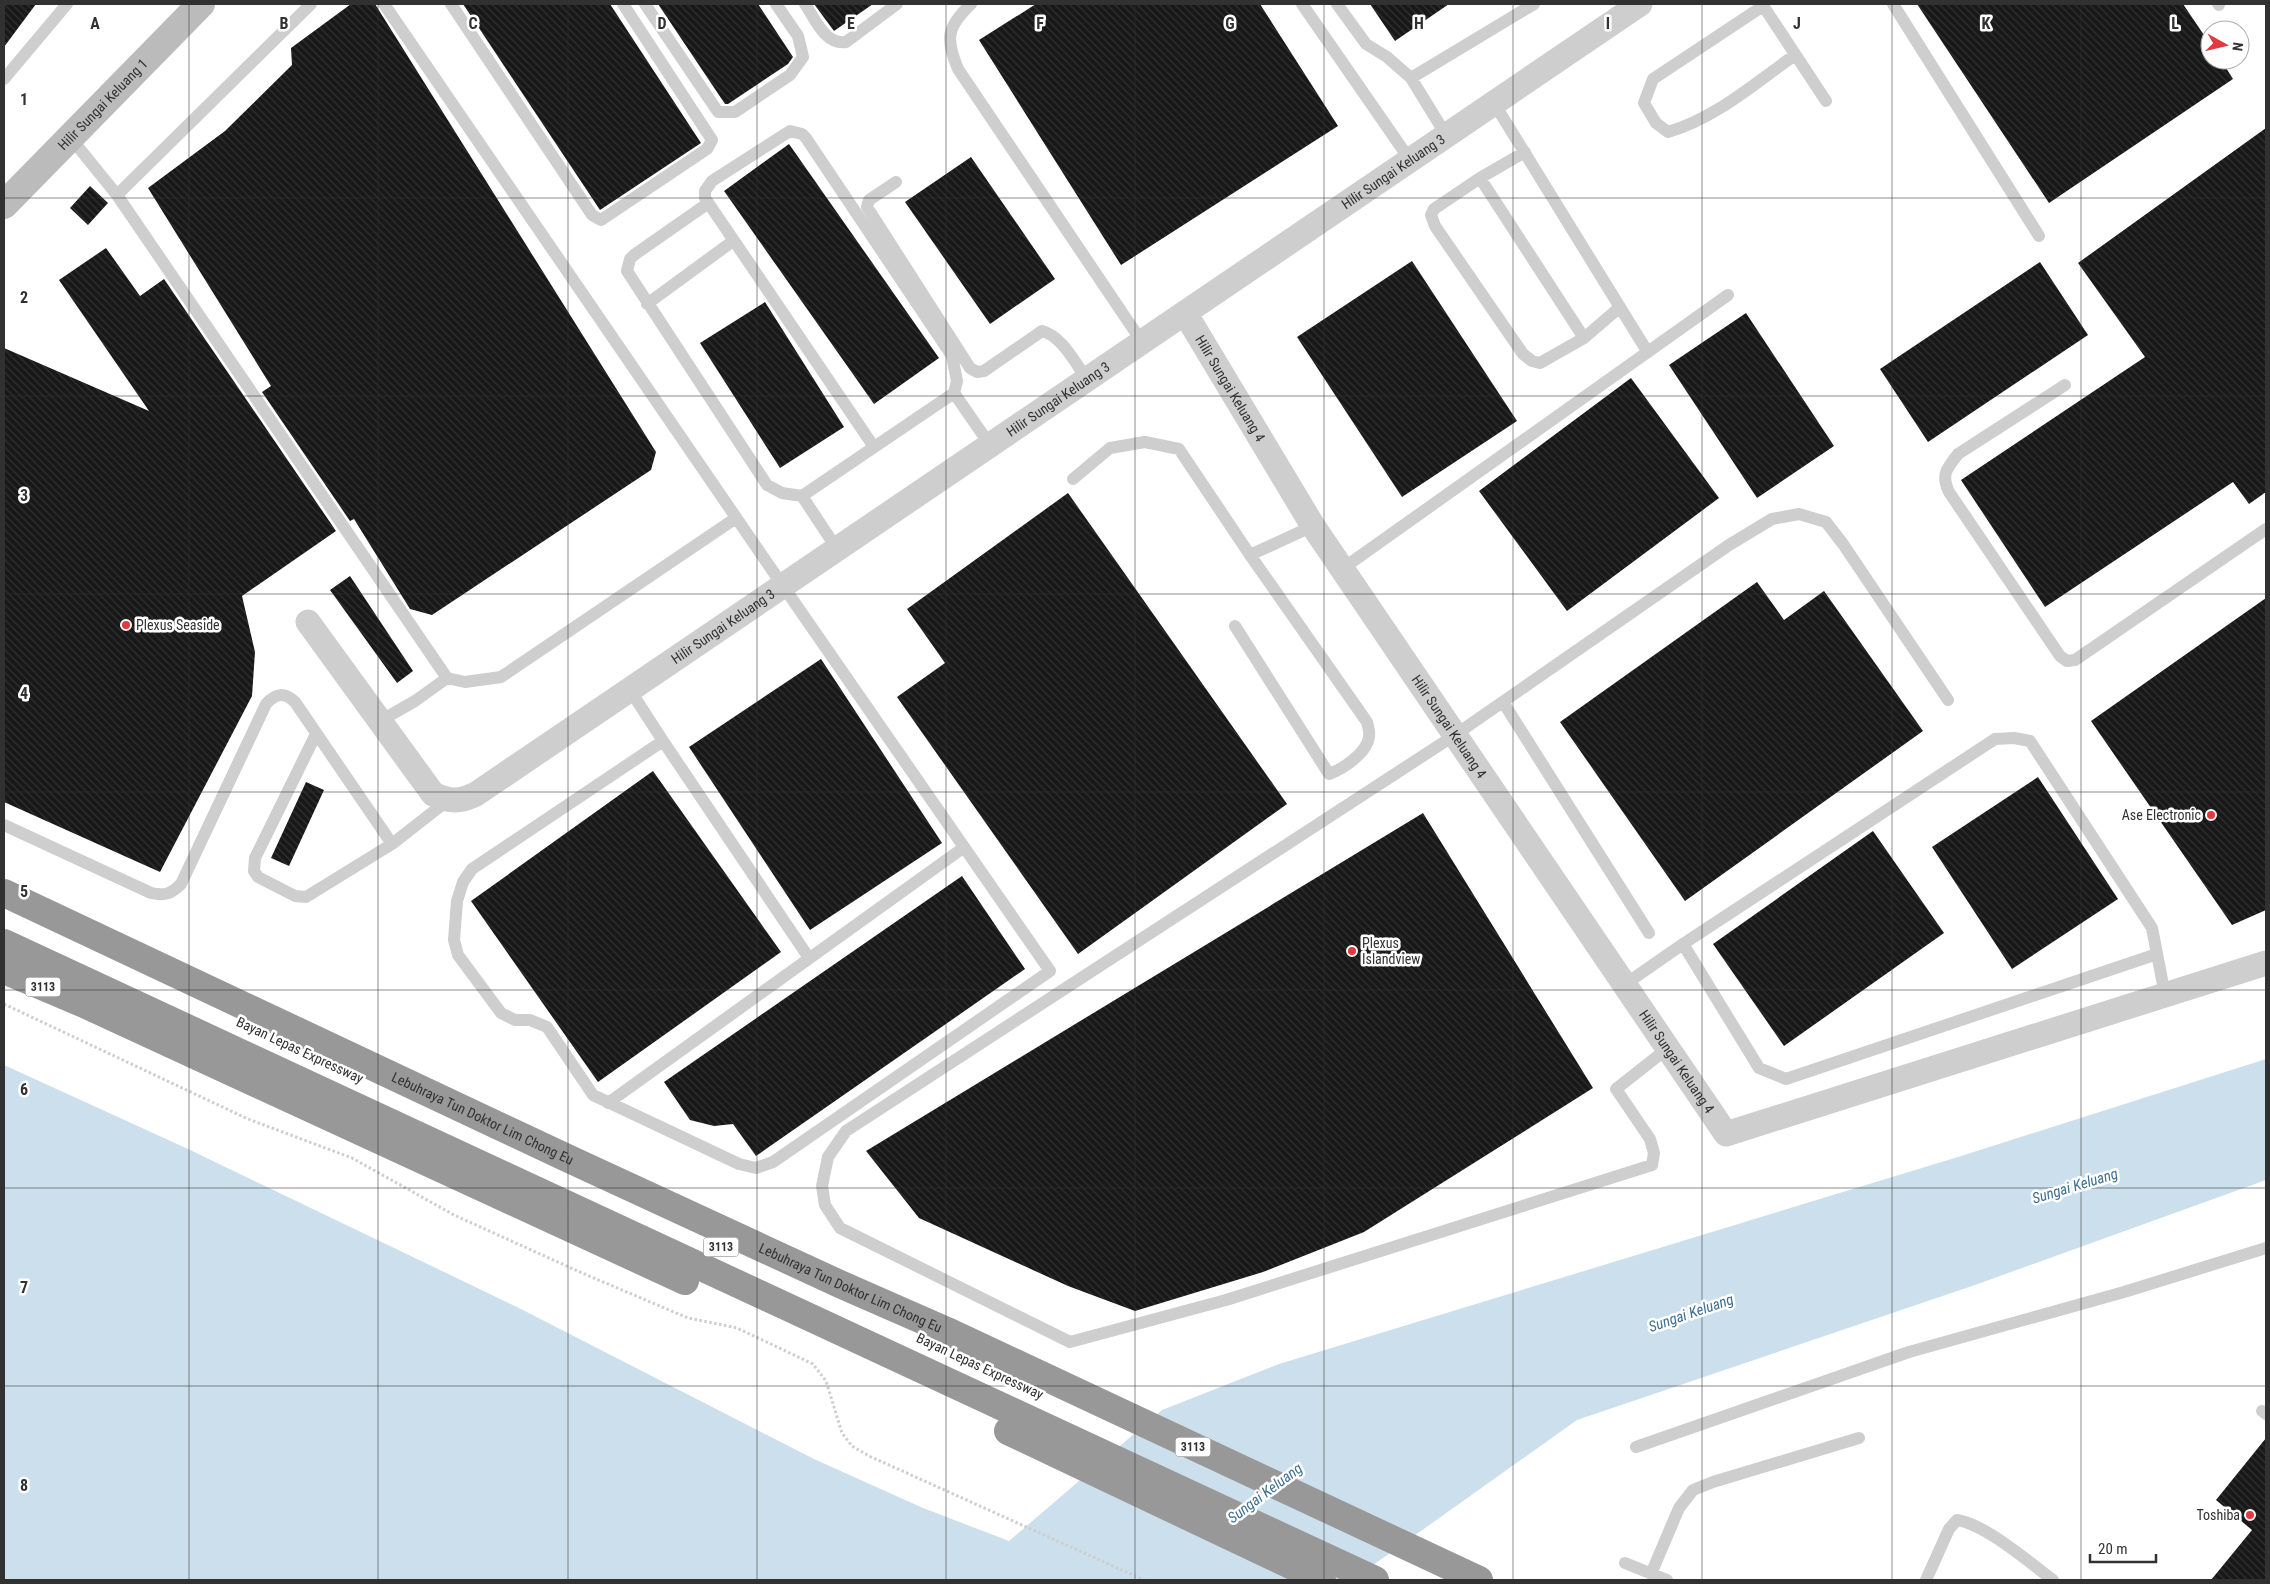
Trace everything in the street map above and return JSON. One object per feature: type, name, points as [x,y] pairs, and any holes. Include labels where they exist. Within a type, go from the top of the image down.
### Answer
[{"type":"highway","name":"Lebuhraya Tun Doktor Lim Chong Eu","points":[[4,893],[630,1186],[948,1332],[1440,1571],[1479,1580]]},
{"type":"highway","name":"Bayan Lepas Expressway","points":[[4,911],[819,1293],[1440,1571]]},
{"type":"highway","name":"Bayan Lepas Expressway","points":[[4,943],[1375,1580]]},
{"type":"highway","name":"3113","points":[[4,970],[82,1003],[921,1390],[1322,1580]]},
{"type":"street","name":"Hilir Sungai Keluang 1","points":[[4,205],[201,4]]},
{"type":"street","name":"Hilir Sungai Keluang 3","points":[[447,800],[462,800],[476,794],[1640,4]]},
{"type":"street","name":"Hilir Sungai Keluang 4","points":[[1184,313],[1313,526],[1726,1134],[2164,995]]},
{"type":"street","points":[[308,622],[433,794],[447,800]]},
{"type":"street","points":[[2164,995],[2266,963]]},
{"type":"lane","points":[[4,78],[67,4]]},
{"type":"lane","points":[[118,195],[312,4]]},
{"type":"lane","points":[[384,4],[963,848],[1050,971],[773,1162],[756,1168],[739,1164],[593,1095],[547,1027],[530,1020],[515,1020],[508,1017],[496,1007],[458,955],[454,940],[457,900],[463,882],[472,869],[663,741]]},
{"type":"lane","points":[[451,4],[592,215],[600,220],[708,149],[712,140],[623,4]]},
{"type":"lane","points":[[645,4],[718,112],[735,112],[790,75],[803,57],[798,36],[776,4]]},
{"type":"lane","points":[[805,4],[829,38],[841,43],[846,42],[897,4]]},
{"type":"lane","points":[[971,4],[957,17],[951,28],[949,40],[958,69],[1142,342]]},
{"type":"lane","points":[[1302,4],[1410,160]]},
{"type":"lane","points":[[1337,4],[1366,44],[1387,57],[1411,78],[1446,135]]},
{"type":"lane","points":[[1411,78],[1534,4]]},
{"type":"lane","points":[[1893,4],[2038,236]]},
{"type":"lane","points":[[1795,55],[1723,107],[1688,126],[1668,132],[1656,123],[1644,103],[1653,79],[1763,5],[1826,101]]},
{"type":"lane","points":[[1494,103],[1647,351]]},
{"type":"lane","points":[[708,204],[630,259],[627,272],[767,485],[782,493],[802,496],[954,393],[957,381],[952,356],[802,134],[790,131],[784,134],[712,181],[705,191],[708,204],[874,447]]},
{"type":"lane","points":[[70,137],[118,195],[447,678],[465,682],[501,676],[736,518]]},
{"type":"lane","points":[[1525,152],[1480,178],[1434,209],[1431,215],[1434,226],[1527,358],[1540,363],[1584,338],[1620,307]]},
{"type":"lane","points":[[1480,178],[1584,338]]},
{"type":"lane","points":[[896,182],[869,200],[867,207],[970,368],[977,372],[984,370],[1042,330],[1051,333],[1057,339],[1087,380]]},
{"type":"lane","points":[[647,304],[733,241]]},
{"type":"lane","points":[[1342,569],[1728,295]]},
{"type":"lane","points":[[2065,385],[1958,454],[1947,468],[1944,481],[1949,492],[2060,656],[2067,661],[2075,660],[2266,530]]},
{"type":"lane","points":[[954,393],[990,445]]},
{"type":"lane","points":[[1073,479],[1110,448],[1145,442],[1179,449],[1250,555],[1367,722],[1369,738],[1362,752],[1329,774],[1236,626]]},
{"type":"lane","points":[[802,496],[837,549]]},
{"type":"lane","points":[[1668,1048],[1616,1089],[1650,1139],[1654,1152],[1652,1165],[1226,1300],[1070,1342],[840,1228],[825,1205],[822,1186],[828,1157],[846,1131],[1455,735],[1729,545],[1772,519],[1799,514],[1826,522],[1843,544],[1948,700]]},
{"type":"lane","points":[[1250,555],[1313,526]]},
{"type":"lane","points":[[380,721],[415,701],[447,678]]},
{"type":"lane","points":[[630,690],[809,958]]},
{"type":"lane","points":[[4,825],[151,893],[163,896],[173,892],[181,884],[266,704],[272,697],[280,694],[288,696],[295,702],[392,844]]},
{"type":"lane","points":[[1502,702],[1649,933]]},
{"type":"lane","points":[[316,734],[255,858],[254,871],[258,877],[295,896],[306,897],[392,844],[447,800]]},
{"type":"lane","points":[[1624,984],[1995,739],[2014,738],[2030,741],[2152,928],[2164,995]]},
{"type":"lane","points":[[608,1103],[963,848]]},
{"type":"lane","points":[[1682,944],[1760,1068],[1786,1079],[2157,954]]},
{"type":"lane","points":[[1636,1448],[1909,1352],[2124,1292],[2266,1248]]},
{"type":"lane","points":[[1651,1574],[1679,1508],[1693,1490],[1713,1482],[1859,1438]]},
{"type":"lane","points":[[1926,1580],[1949,1529],[1957,1520],[1968,1522],[2020,1555],[2053,1580]]},
{"type":"lane","points":[[1625,1563],[1667,1580]]},
{"type":"path","points":[[4,1004],[248,1119],[352,1158],[454,1215],[582,1273],[688,1318],[737,1328],[813,1364],[826,1381],[842,1433],[852,1446],[869,1456],[1144,1580]]},
{"type":"water","name":"Sungai Keluang","points":[[2266,1059],[2266,1180],[1975,1285],[1577,1420],[1352,1580],[4,1580],[4,1065],[188,1149],[517,1307],[814,1459],[923,1508],[1009,1541],[1162,1410],[1279,1364],[1958,1157]]},
{"type":"building","points":[[4,4],[36,4],[4,47]]},
{"type":"building","points":[[351,4],[375,4],[656,452],[651,470],[432,615],[410,609],[354,519],[350,521],[262,392],[271,386],[148,188],[225,131],[292,65],[291,48]]},
{"type":"building","points":[[463,4],[610,4],[701,143],[600,210]]},
{"type":"building","points":[[658,4],[758,4],[793,57],[788,64],[728,104],[725,104]]},
{"type":"building","points":[[814,4],[873,4],[834,31]]},
{"type":"building","points":[[1036,4],[1260,4],[1338,126],[1121,265],[979,40]]},
{"type":"building","points":[[1370,4],[1449,4],[1395,41]]},
{"type":"building","points":[[1917,4],[2183,4],[2200,29],[2200,70],[2227,70],[2233,79],[2049,203]]},
{"type":"building","points":[[2266,128],[2266,492],[2249,504],[2233,482],[2045,607],[1961,480],[2145,357],[2078,263]]},
{"type":"building","points":[[789,144],[939,358],[874,404],[724,191]]},
{"type":"building","points":[[971,157],[1055,279],[990,324],[905,202]]},
{"type":"building","points":[[90,186],[108,203],[88,225],[70,208]]},
{"type":"building","name":"Plexus Seaside","points":[[106,248],[140,296],[164,279],[336,531],[242,596],[255,652],[252,696],[160,872],[4,802],[4,348],[149,411],[59,280]]},
{"type":"building","points":[[1412,261],[1517,421],[1402,497],[1297,337]]},
{"type":"building","points":[[2040,262],[2088,335],[1928,442],[1880,369]]},
{"type":"building","points":[[765,302],[844,427],[780,468],[700,343]]},
{"type":"building","points":[[1746,313],[1834,446],[1757,498],[1669,365]]},
{"type":"building","points":[[1631,378],[1719,498],[1567,611],[1479,491]]},
{"type":"building","points":[[1068,493],[1287,804],[1078,954],[897,697],[945,663],[907,609]]},
{"type":"building","points":[[350,576],[413,671],[397,683],[330,590]]},
{"type":"building","points":[[1757,582],[1784,620],[1824,591],[1923,731],[1685,901],[1560,722]]},
{"type":"building","name":"Ase Electronic","points":[[2266,598],[2266,910],[2232,925],[2091,721]]},
{"type":"building","points":[[821,659],[942,843],[810,930],[689,747]]},
{"type":"building","points":[[653,771],[781,952],[598,1082],[471,901]]},
{"type":"building","points":[[2038,777],[2118,899],[2012,969],[1932,847]]},
{"type":"building","points":[[306,782],[324,790],[289,866],[271,858]]},
{"type":"building","name":"Plexus Islandview","points":[[1423,813],[1593,1088],[1364,1232],[1263,1272],[1135,1311],[1068,1286],[919,1218],[866,1151]]},
{"type":"building","points":[[1873,831],[1944,933],[1784,1046],[1713,944]]},
{"type":"building","points":[[962,876],[1025,969],[756,1156],[733,1124],[714,1126],[690,1120],[664,1082]]},
{"type":"building","name":"Toshiba","points":[[2266,1438],[2266,1580],[2211,1580],[2252,1530],[2216,1500]]},
{"type":"place","name":"Plexus Seaside","points":[[126,625]]},
{"type":"place","name":"Ase Electronic","points":[[2211,815]]},
{"type":"place","name":"Plexus Islandview","points":[[1352,951]]},
{"type":"place","name":"Toshiba","points":[[2250,1515]]}]
